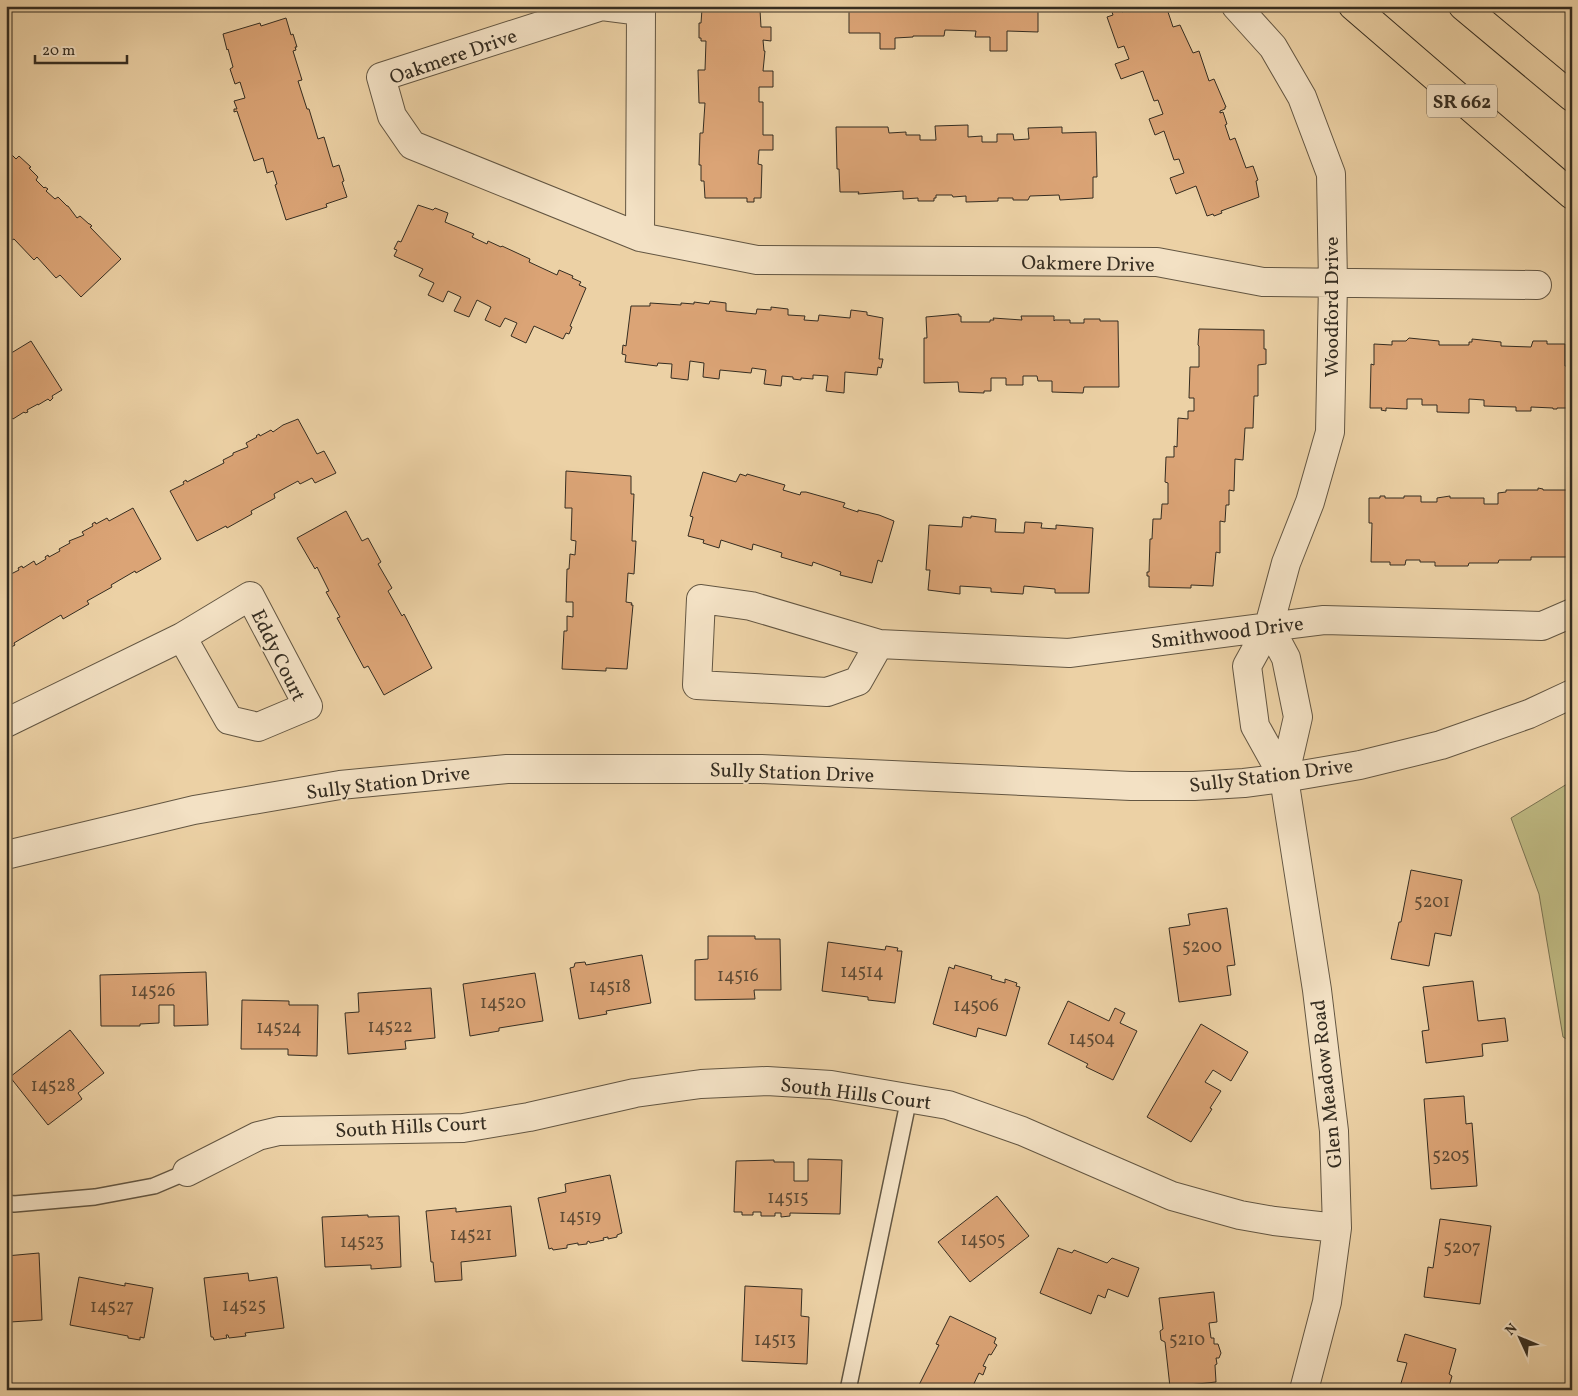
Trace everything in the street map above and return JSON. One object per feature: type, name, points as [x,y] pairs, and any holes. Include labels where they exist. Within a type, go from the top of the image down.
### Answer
[{"type":"main road","name":"SR 662","points":[[1353,6],[1572,196]]},
{"type":"main road","points":[[1463,6],[1572,97]]},
{"type":"street","name":"Oakmere Drive","points":[[640,237],[641,10],[602,6],[382,77],[392,116],[412,145],[640,237],[756,260],[1157,262],[1263,282],[1536,285]]},
{"type":"street","name":"Woodford Drive","points":[[1236,6],[1273,47],[1302,97],[1331,174],[1333,283],[1330,432],[1310,502],[1286,564],[1269,626],[1247,666],[1255,726],[1284,778]]},
{"type":"street","name":"Eddy Court","points":[[6,723],[182,637],[250,596],[308,706],[258,727],[229,720],[182,637]]},
{"type":"street","name":"Smithwood Drive","points":[[879,644],[858,681],[827,692],[697,685],[701,599],[752,606],[879,644],[1070,653],[1324,620],[1542,626],[1572,613]]},
{"type":"street","points":[[1269,626],[1286,658],[1298,717],[1284,778]]},
{"type":"street","name":"Sully Station Drive","points":[[6,855],[204,809],[340,785],[507,769],[761,769],[1140,786],[1194,786],[1284,778],[1360,765],[1441,745],[1529,714],[1572,694]]},
{"type":"street","name":"Glen Meadow Road","points":[[1284,778],[1316,990],[1334,1131],[1337,1228],[1327,1302],[1304,1390]]},
{"type":"street","name":"South Hills Court","points":[[187,1172],[258,1136],[278,1131],[463,1128],[529,1116],[635,1092],[701,1084],[767,1081],[832,1085],[948,1105],[1022,1131],[1172,1196],[1240,1215],[1337,1228]]},
{"type":"lane","points":[[848,1390],[909,1098]]},
{"type":"lane","points":[[6,1203],[14,1204],[95,1197],[154,1186],[187,1172]]},
{"type":"shaded area","points":[[1572,781],[1572,1042],[1563,1037],[1539,894],[1511,818]]},
{"type":"building","points":[[704,6],[763,6],[763,10],[760,10],[761,27],[771,27],[771,41],[763,40],[765,51],[763,71],[773,71],[773,87],[759,87],[759,102],[763,102],[763,135],[773,135],[773,150],[759,150],[758,164],[762,165],[761,198],[754,198],[754,202],[747,202],[747,198],[705,198],[704,181],[701,181],[701,165],[699,165],[700,133],[703,133],[705,103],[699,103],[698,70],[705,70],[706,41],[701,41],[701,38],[699,38],[699,23],[701,23]]},
{"type":"building","points":[[849,6],[1038,6],[1038,32],[1007,31],[1007,51],[990,51],[990,37],[975,37],[976,31],[945,30],[944,36],[895,38],[895,49],[880,49],[880,33],[849,33]]},
{"type":"building","points":[[1137,6],[1166,6],[1173,27],[1180,25],[1193,53],[1199,51],[1209,81],[1214,79],[1226,107],[1220,113],[1223,112],[1230,140],[1235,138],[1246,168],[1253,166],[1258,180],[1256,181],[1259,197],[1221,211],[1222,213],[1214,216],[1213,214],[1207,216],[1196,186],[1176,194],[1170,178],[1184,173],[1179,159],[1174,160],[1164,131],[1155,135],[1149,119],[1163,114],[1158,100],[1154,101],[1143,71],[1121,79],[1115,64],[1129,59],[1124,46],[1118,48],[1107,17],[1113,15],[1112,12],[1120,9],[1122,12]]},
{"type":"building","points":[[286,18],[297,47],[293,51],[302,80],[298,81],[307,109],[309,109],[318,139],[324,137],[333,167],[339,165],[347,197],[326,204],[327,207],[286,220],[275,185],[277,184],[273,171],[267,173],[263,158],[254,161],[237,111],[234,112],[234,109],[237,109],[234,101],[245,98],[240,82],[235,84],[230,69],[233,67],[223,34],[260,23],[261,26]]},
{"type":"building","points":[[968,125],[968,137],[982,136],[982,142],[997,142],[997,134],[1013,134],[1014,140],[1029,139],[1028,128],[1062,127],[1062,133],[1096,132],[1097,177],[1093,177],[1093,198],[1060,200],[1059,195],[1030,196],[1028,200],[998,198],[998,201],[966,202],[966,196],[936,195],[934,201],[918,201],[918,198],[903,199],[903,191],[858,194],[859,192],[840,192],[839,169],[837,169],[836,127],[888,127],[889,133],[906,132],[906,135],[920,135],[920,140],[936,140],[935,126]]},
{"type":"building","points":[[7,147],[9,149],[7,150],[16,159],[19,156],[31,167],[29,168],[38,177],[36,180],[44,188],[48,189],[46,191],[55,199],[58,197],[77,218],[80,216],[90,224],[92,226],[90,227],[121,259],[81,297],[60,275],[56,278],[37,257],[34,260],[14,239],[12,240],[6,234]]},
{"type":"building","points":[[418,205],[448,213],[445,222],[474,234],[472,237],[487,244],[488,241],[502,246],[530,259],[529,262],[557,275],[559,270],[581,282],[579,285],[586,288],[570,326],[572,327],[569,334],[566,333],[563,339],[534,326],[526,343],[511,336],[517,323],[505,318],[500,327],[485,320],[491,307],[477,300],[469,317],[454,311],[461,297],[448,291],[443,302],[428,295],[434,283],[419,276],[423,269],[394,256],[397,250],[394,249],[398,241],[401,242]]},
{"type":"building","points":[[710,301],[726,303],[726,311],[756,314],[757,309],[771,310],[771,307],[788,309],[788,315],[805,316],[804,320],[818,321],[819,315],[850,318],[851,310],[867,312],[867,315],[883,318],[879,359],[883,359],[881,368],[878,367],[877,375],[845,372],[844,393],[826,391],[828,376],[813,375],[813,379],[801,378],[801,380],[782,376],[781,386],[764,384],[766,370],[752,368],[751,373],[720,370],[719,379],[703,377],[704,363],[690,361],[688,380],[671,378],[672,364],[658,363],[657,366],[625,362],[626,355],[622,354],[623,345],[626,346],[631,306],[650,306],[650,303],[681,305],[681,303],[694,304],[694,302],[709,304]]},
{"type":"building","points":[[959,314],[961,322],[990,322],[990,320],[994,320],[993,318],[1022,320],[1021,316],[1054,316],[1054,321],[1070,320],[1070,323],[1084,323],[1084,319],[1118,321],[1119,387],[1084,387],[1083,393],[1052,392],[1052,381],[1038,381],[1037,376],[1023,376],[1023,385],[1006,385],[1006,378],[991,378],[991,391],[984,391],[984,393],[959,392],[958,382],[924,383],[924,338],[927,338],[926,317]]},
{"type":"building","points":[[1199,329],[1264,330],[1266,364],[1258,365],[1258,396],[1254,396],[1253,428],[1245,428],[1243,460],[1235,459],[1234,491],[1229,490],[1229,505],[1226,505],[1225,522],[1220,521],[1220,553],[1216,552],[1213,586],[1191,585],[1191,588],[1149,587],[1147,572],[1149,572],[1153,519],[1161,519],[1162,504],[1168,504],[1168,483],[1165,482],[1166,457],[1174,457],[1174,446],[1177,447],[1178,418],[1188,419],[1188,411],[1194,411],[1194,398],[1189,398],[1190,367],[1199,367]]},
{"type":"building","points":[[1409,338],[1439,341],[1439,345],[1469,345],[1472,339],[1501,342],[1501,346],[1531,347],[1533,341],[1547,341],[1547,344],[1565,344],[1565,366],[1568,366],[1567,408],[1531,407],[1531,411],[1516,411],[1516,407],[1484,406],[1484,400],[1469,399],[1469,413],[1437,412],[1437,405],[1422,405],[1422,399],[1407,399],[1407,409],[1386,408],[1386,411],[1381,410],[1382,408],[1370,408],[1371,364],[1374,365],[1374,344],[1392,345],[1392,341],[1406,341]]},
{"type":"building","points":[[31,341],[62,390],[52,396],[53,398],[50,401],[48,399],[38,404],[27,410],[28,412],[24,412],[13,419],[10,416],[6,418],[6,353],[8,355]]},
{"type":"building","points":[[298,419],[317,454],[324,451],[336,473],[315,483],[312,478],[300,484],[298,481],[274,494],[275,498],[251,511],[252,514],[227,528],[226,526],[197,541],[170,491],[184,484],[183,482],[186,480],[187,482],[224,463],[223,460],[233,455],[233,453],[248,447],[246,443],[259,434],[260,436],[271,430],[273,432],[283,425]]},
{"type":"building","points":[[566,471],[631,476],[631,494],[634,494],[632,541],[636,541],[634,574],[628,573],[626,602],[633,605],[627,669],[606,668],[606,671],[562,669],[564,631],[567,631],[567,616],[573,617],[573,602],[566,602],[567,569],[569,569],[570,554],[575,555],[576,541],[571,540],[572,508],[565,508]]},
{"type":"building","points":[[703,472],[736,482],[740,474],[746,476],[747,474],[785,485],[783,490],[800,495],[801,492],[806,492],[845,503],[843,507],[858,512],[858,510],[879,515],[894,521],[882,562],[878,560],[872,583],[840,575],[841,572],[813,562],[812,566],[781,557],[782,553],[753,544],[752,550],[721,540],[719,548],[703,543],[704,540],[688,536],[693,517],[690,516]]},
{"type":"building","points":[[1538,488],[1543,490],[1572,490],[1572,557],[1531,557],[1531,560],[1499,560],[1498,563],[1469,563],[1468,566],[1435,566],[1435,562],[1420,562],[1420,560],[1406,560],[1405,565],[1390,565],[1390,562],[1371,562],[1372,523],[1369,523],[1369,498],[1380,498],[1380,496],[1385,496],[1385,498],[1404,498],[1404,496],[1421,496],[1421,502],[1437,502],[1437,498],[1450,496],[1450,498],[1484,498],[1484,504],[1498,504],[1498,493],[1506,492],[1506,490],[1538,490]]},
{"type":"building","points":[[133,508],[161,559],[111,585],[112,587],[87,601],[89,604],[63,619],[61,615],[14,643],[15,645],[6,650],[6,580],[10,578],[9,575],[19,570],[18,568],[22,566],[23,568],[34,561],[36,565],[46,559],[45,557],[48,555],[49,557],[60,551],[59,549],[70,543],[69,541],[84,535],[82,532],[93,526],[92,524],[95,522],[96,524],[107,518],[109,521]]},
{"type":"building","points":[[346,511],[362,541],[368,538],[381,562],[378,564],[392,588],[388,591],[402,616],[404,614],[432,668],[384,695],[368,666],[364,668],[337,618],[340,617],[326,592],[329,591],[317,567],[315,569],[297,538]]},
{"type":"building","points":[[971,516],[996,519],[995,532],[1024,533],[1025,522],[1042,523],[1041,528],[1056,529],[1056,525],[1093,528],[1089,593],[1055,593],[1055,589],[1024,586],[1023,594],[991,592],[991,588],[960,586],[960,594],[928,590],[930,570],[926,570],[929,525],[962,527],[963,517],[971,518]]},
{"type":"building","points":[[1411,870],[1462,880],[1451,936],[1435,933],[1429,966],[1391,959],[1399,922],[1401,922]]},
{"type":"building","points":[[1227,908],[1235,965],[1227,966],[1231,995],[1179,1002],[1169,928],[1190,925],[1188,914]]},
{"type":"building","points":[[708,936],[755,936],[755,939],[780,939],[781,990],[754,990],[755,999],[695,1000],[695,960],[708,959]]},
{"type":"building","points":[[828,942],[885,950],[886,946],[898,948],[897,951],[902,951],[895,1003],[868,1000],[868,997],[822,991]]},
{"type":"building","points":[[642,955],[651,1003],[606,1011],[607,1014],[579,1019],[570,968],[574,967],[575,963],[585,962],[586,965]]},
{"type":"building","points":[[955,965],[992,976],[991,979],[1005,983],[1005,979],[1017,983],[1016,986],[1020,987],[1006,1036],[978,1028],[976,1037],[933,1024],[949,967],[954,969]]},
{"type":"building","points":[[206,972],[208,1025],[174,1026],[174,1005],[159,1005],[159,1023],[140,1024],[140,1026],[101,1026],[100,975]]},
{"type":"building","points":[[535,973],[543,1021],[499,1028],[499,1031],[470,1036],[463,984]]},
{"type":"building","points":[[1473,981],[1478,1021],[1505,1018],[1508,1041],[1482,1044],[1483,1056],[1426,1063],[1422,1031],[1429,1030],[1423,987]]},
{"type":"building","points":[[431,988],[435,1038],[405,1041],[406,1049],[348,1054],[345,1013],[359,1012],[358,993]]},
{"type":"building","points":[[242,1000],[289,1001],[289,1005],[318,1005],[317,1056],[288,1055],[288,1049],[241,1049]]},
{"type":"building","points":[[1068,1001],[1109,1021],[1115,1008],[1125,1013],[1120,1023],[1137,1031],[1113,1080],[1086,1067],[1088,1064],[1048,1044]]},
{"type":"building","points":[[1201,1024],[1248,1052],[1231,1081],[1213,1070],[1205,1082],[1221,1091],[1191,1142],[1147,1117]]},
{"type":"building","points":[[70,1030],[104,1073],[78,1093],[82,1099],[48,1125],[10,1077]]},
{"type":"building","points":[[1464,1096],[1466,1124],[1472,1123],[1477,1186],[1431,1189],[1424,1099]]},
{"type":"building","points":[[808,1159],[842,1160],[840,1214],[790,1213],[790,1216],[781,1217],[781,1213],[775,1213],[775,1216],[761,1216],[761,1212],[753,1212],[753,1215],[742,1215],[742,1212],[734,1212],[736,1161],[774,1160],[774,1162],[794,1162],[794,1181],[808,1181]]},
{"type":"building","points":[[610,1175],[622,1233],[617,1235],[617,1237],[603,1238],[604,1240],[590,1243],[589,1241],[587,1244],[578,1245],[578,1243],[567,1245],[567,1248],[549,1249],[538,1198],[566,1192],[565,1184]]},
{"type":"building","points":[[997,1196],[1029,1236],[970,1282],[938,1242]]},
{"type":"building","points":[[511,1206],[516,1256],[461,1262],[462,1280],[435,1282],[426,1211],[456,1208],[456,1212]]},
{"type":"building","points":[[368,1215],[368,1217],[399,1216],[401,1267],[371,1269],[371,1265],[325,1267],[322,1217]]},
{"type":"building","points":[[1440,1219],[1491,1226],[1480,1304],[1424,1297],[1428,1267],[1433,1268]]},
{"type":"building","points":[[1058,1248],[1072,1253],[1074,1250],[1107,1263],[1112,1258],[1139,1268],[1128,1297],[1108,1289],[1105,1298],[1098,1295],[1091,1314],[1040,1293]]},
{"type":"building","points":[[39,1253],[42,1320],[10,1322],[10,1308],[6,1308],[6,1256]]},
{"type":"building","points":[[248,1273],[249,1281],[277,1277],[284,1328],[245,1333],[246,1336],[229,1338],[226,1335],[227,1338],[214,1340],[211,1337],[204,1278]]},
{"type":"building","points":[[79,1277],[125,1286],[125,1283],[153,1288],[144,1338],[140,1337],[140,1340],[128,1338],[128,1336],[70,1325]]},
{"type":"building","points":[[745,1286],[802,1289],[801,1316],[809,1317],[807,1364],[742,1361]]},
{"type":"building","points":[[1214,1292],[1217,1322],[1209,1323],[1211,1338],[1214,1338],[1214,1344],[1218,1344],[1221,1353],[1219,1358],[1216,1358],[1216,1382],[1170,1387],[1165,1342],[1161,1340],[1160,1331],[1163,1329],[1159,1298]]},
{"type":"building","points":[[950,1316],[996,1338],[994,1343],[997,1345],[991,1355],[989,1354],[983,1366],[986,1367],[983,1375],[979,1373],[971,1390],[929,1390],[919,1385],[939,1345],[936,1344]]},
{"type":"building","points":[[1405,1334],[1456,1349],[1449,1374],[1452,1376],[1448,1390],[1399,1390],[1407,1363],[1397,1361]]}]
